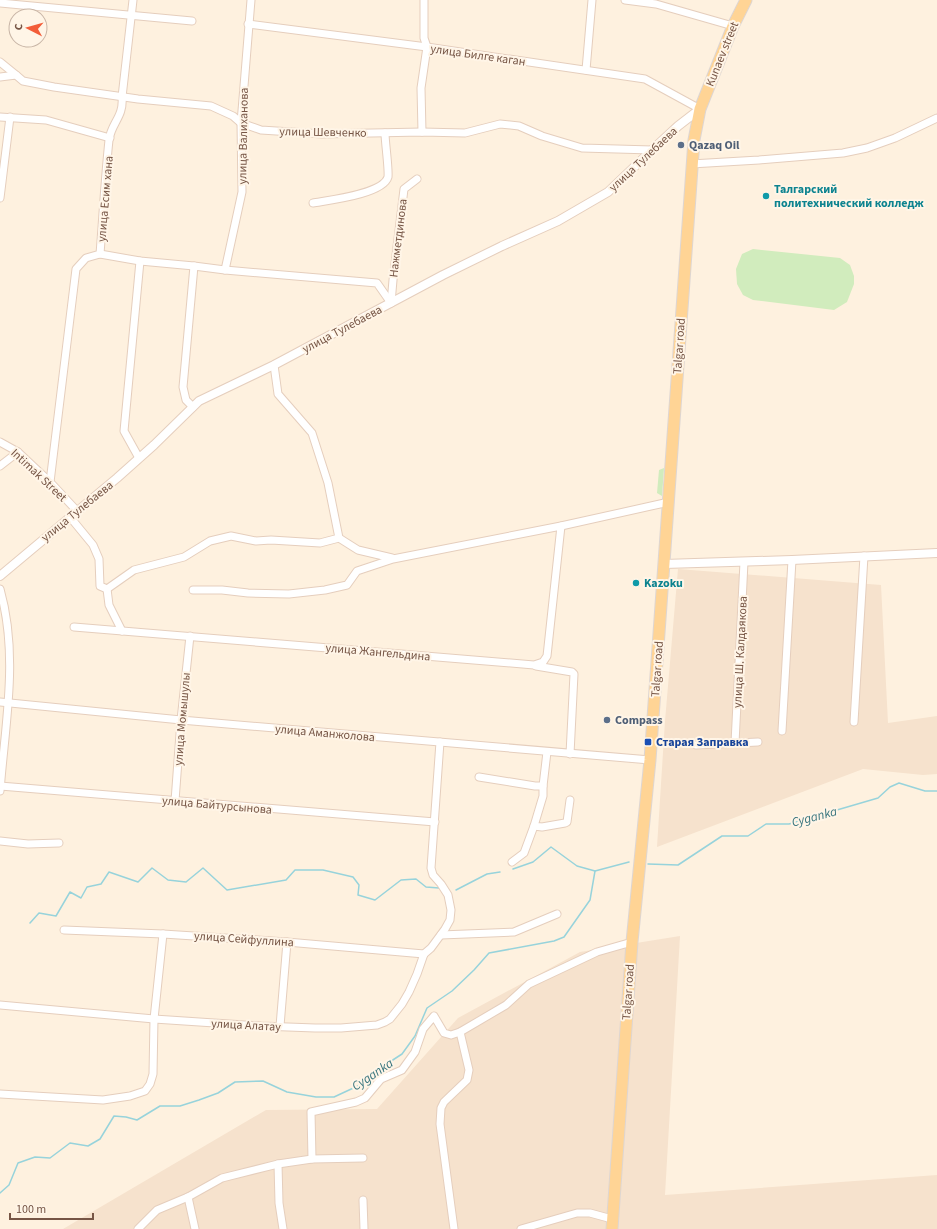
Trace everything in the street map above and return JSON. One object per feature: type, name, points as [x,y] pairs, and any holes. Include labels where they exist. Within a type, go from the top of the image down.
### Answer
[{"type":"main road","name":"Kunaev street","points":[[700,109],[733,26],[746,0]]},
{"type":"main road","name":"Talgar road","points":[[612,1224],[632,942],[650,760],[669,502],[691,164],[700,109]]},
{"type":"street","name":"улица Есим хана","points":[[50,482],[76,269],[86,258],[100,254],[110,138],[121,112],[133,0]]},
{"type":"street","name":"улица Валиханова","points":[[225,270],[242,192],[241,123],[251,0]]},
{"type":"street","points":[[422,132],[421,88],[427,47],[424,38],[424,0]]},
{"type":"street","points":[[586,70],[592,0]]},
{"type":"street","points":[[625,0],[656,4],[733,26]]},
{"type":"street","points":[[0,3],[192,21]]},
{"type":"street","name":"улица Билге каган","points":[[248,24],[427,47],[645,79],[700,109]]},
{"type":"street","name":"улица Шевченко","points":[[0,62],[23,81],[122,97],[211,106],[233,116],[241,123],[261,130],[322,134],[422,132],[465,133],[500,124],[518,126],[542,136],[582,148],[652,150]]},
{"type":"street","points":[[0,77],[16,75]]},
{"type":"street","name":"улица Тулебаева","points":[[0,576],[139,458],[199,401],[274,365],[449,272],[558,221],[608,192],[678,126],[700,109]]},
{"type":"street","points":[[0,117],[46,120],[110,138]]},
{"type":"street","points":[[0,198],[10,117]]},
{"type":"street","points":[[691,164],[843,153],[867,148],[895,138],[937,118]]},
{"type":"street","points":[[314,203],[355,196],[384,184],[388,176],[385,133]]},
{"type":"street","name":"Нажметдинова","points":[[391,303],[404,189],[417,179]]},
{"type":"street","points":[[100,254],[140,261],[225,270],[377,283],[391,303]]},
{"type":"street","points":[[139,458],[124,432],[140,261]]},
{"type":"street","points":[[193,407],[186,400],[183,386],[194,266]]},
{"type":"street","points":[[274,365],[278,394],[312,434],[328,483],[339,538],[358,550],[393,559]]},
{"type":"street","name":"Intimak Street","points":[[0,442],[18,452],[50,482],[77,511]]},
{"type":"street","points":[[0,466],[18,452]]},
{"type":"street","points":[[193,590],[222,590],[248,593],[289,594],[325,590],[347,585],[356,571],[393,559],[561,526],[669,502]]},
{"type":"street","points":[[70,517],[93,544],[99,559],[100,586],[107,589]]},
{"type":"street","points":[[534,665],[542,662],[547,656],[561,526]]},
{"type":"street","points":[[107,589],[134,570],[184,557],[210,541],[231,536],[256,541],[271,540],[320,543],[339,538]]},
{"type":"street","points":[[664,564],[744,562],[937,553]]},
{"type":"street","points":[[854,722],[864,556]]},
{"type":"street","points":[[782,731],[792,560]]},
{"type":"street","name":"улица Ш. Калдаякова","points":[[735,743],[744,562]]},
{"type":"street","points":[[107,589],[110,605],[122,631]]},
{"type":"street","points":[[0,590],[5,607],[9,631],[10,653],[9,703],[0,791]]},
{"type":"street","name":"улица Жангельдина","points":[[74,627],[534,665],[572,672],[574,674],[570,754]]},
{"type":"street","name":"улица Момышулы","points":[[175,801],[181,720],[190,636]]},
{"type":"street","name":"улица Аманжолова","points":[[0,702],[181,720],[650,760]]},
{"type":"street","name":"улица Алатау","points":[[0,1005],[154,1020],[315,1028],[370,1026],[385,1022],[402,1004],[410,992],[424,954],[431,948],[441,935],[450,920],[448,895],[433,874],[431,868],[440,742]]},
{"type":"street","points":[[696,745],[758,742]]},
{"type":"street","points":[[512,862],[524,853],[534,826],[543,796],[547,752]]},
{"type":"street","points":[[479,777],[543,786]]},
{"type":"street","name":"улица Байтурсынова","points":[[0,786],[435,822]]},
{"type":"street","points":[[534,826],[542,827],[567,822],[570,800]]},
{"type":"street","points":[[0,841],[28,844],[59,843]]},
{"type":"street","points":[[441,935],[514,932],[557,914]]},
{"type":"street","name":"улица Сейфуллина","points":[[64,930],[163,934],[288,942],[424,954]]},
{"type":"street","points":[[0,1094],[103,1100],[130,1096],[145,1091],[150,1084],[153,1074],[154,1020],[163,934]]},
{"type":"street","points":[[280,1026],[288,942]]},
{"type":"street","points":[[312,1159],[311,1112],[356,1102],[366,1098],[381,1078],[402,1070],[414,1052],[423,1029],[434,1016],[444,1033],[451,1035],[460,1032],[506,1006],[529,984],[597,952],[632,942]]},
{"type":"street","points":[[454,1229],[441,1120],[441,1108],[444,1102],[467,1080],[469,1075],[460,1032]]},
{"type":"street","points":[[138,1229],[157,1210],[188,1198],[222,1178],[278,1164],[312,1159],[363,1158]]},
{"type":"street","points":[[278,1164],[279,1203],[283,1229]]},
{"type":"street","points":[[188,1198],[195,1229]]},
{"type":"street","points":[[363,1200],[364,1229]]},
{"type":"street","points":[[521,1229],[577,1213],[590,1213],[612,1224]]},
{"type":"shaded area","points":[[678,569],[881,585],[888,723],[937,716],[937,774],[923,775],[863,769],[657,847],[665,721]]},
{"type":"shaded area","points":[[680,936],[665,1195],[937,1175],[937,1229],[63,1229],[266,1110],[377,1109],[458,1018],[580,952]]},
{"type":"green space","points":[[753,249],[840,258],[850,265],[854,276],[854,284],[847,302],[834,310],[753,300],[743,295],[737,284],[736,269],[742,254]]},
{"type":"green space","points":[[664,468],[662,496],[657,493],[659,470]]},
{"type":"waterway","name":"Cyganka","points":[[648,864],[678,865],[722,836],[748,836],[766,824],[789,824],[878,798],[890,787],[899,783],[925,791],[937,791]]},
{"type":"waterway","points":[[513,869],[533,862],[551,847],[577,866],[595,871]]},
{"type":"waterway","name":"Cyganka","points":[[0,1193],[9,1185],[18,1163],[35,1157],[50,1158],[70,1143],[88,1146],[100,1139],[114,1116],[137,1120],[160,1106],[180,1106],[199,1100],[218,1093],[235,1082],[263,1081],[287,1092],[316,1097],[334,1097],[362,1084],[379,1069],[402,1054],[415,1036],[427,1008],[452,991],[489,953],[554,941],[564,937],[590,900],[595,871],[629,862]]},
{"type":"waterway","points":[[30,923],[39,913],[56,916],[70,892],[81,898],[87,887],[101,884],[109,872],[138,882],[152,868],[168,880],[186,882],[203,868],[227,890],[286,880],[295,870],[323,870],[353,877],[359,885],[358,895],[375,900],[401,880],[416,879],[426,887],[439,888]]},
{"type":"waterway","points":[[456,890],[487,874],[500,872]]},
{"type":"place","name":"Qazaq Oil","points":[[681,145]]},
{"type":"place","name":"Талгарский политехнический колледж","points":[[766,196]]},
{"type":"place","name":"Kazoku","points":[[636,583]]},
{"type":"place","name":"Compass","points":[[607,720]]},
{"type":"place","name":"Старая Заправка","points":[[648,742]]}]
